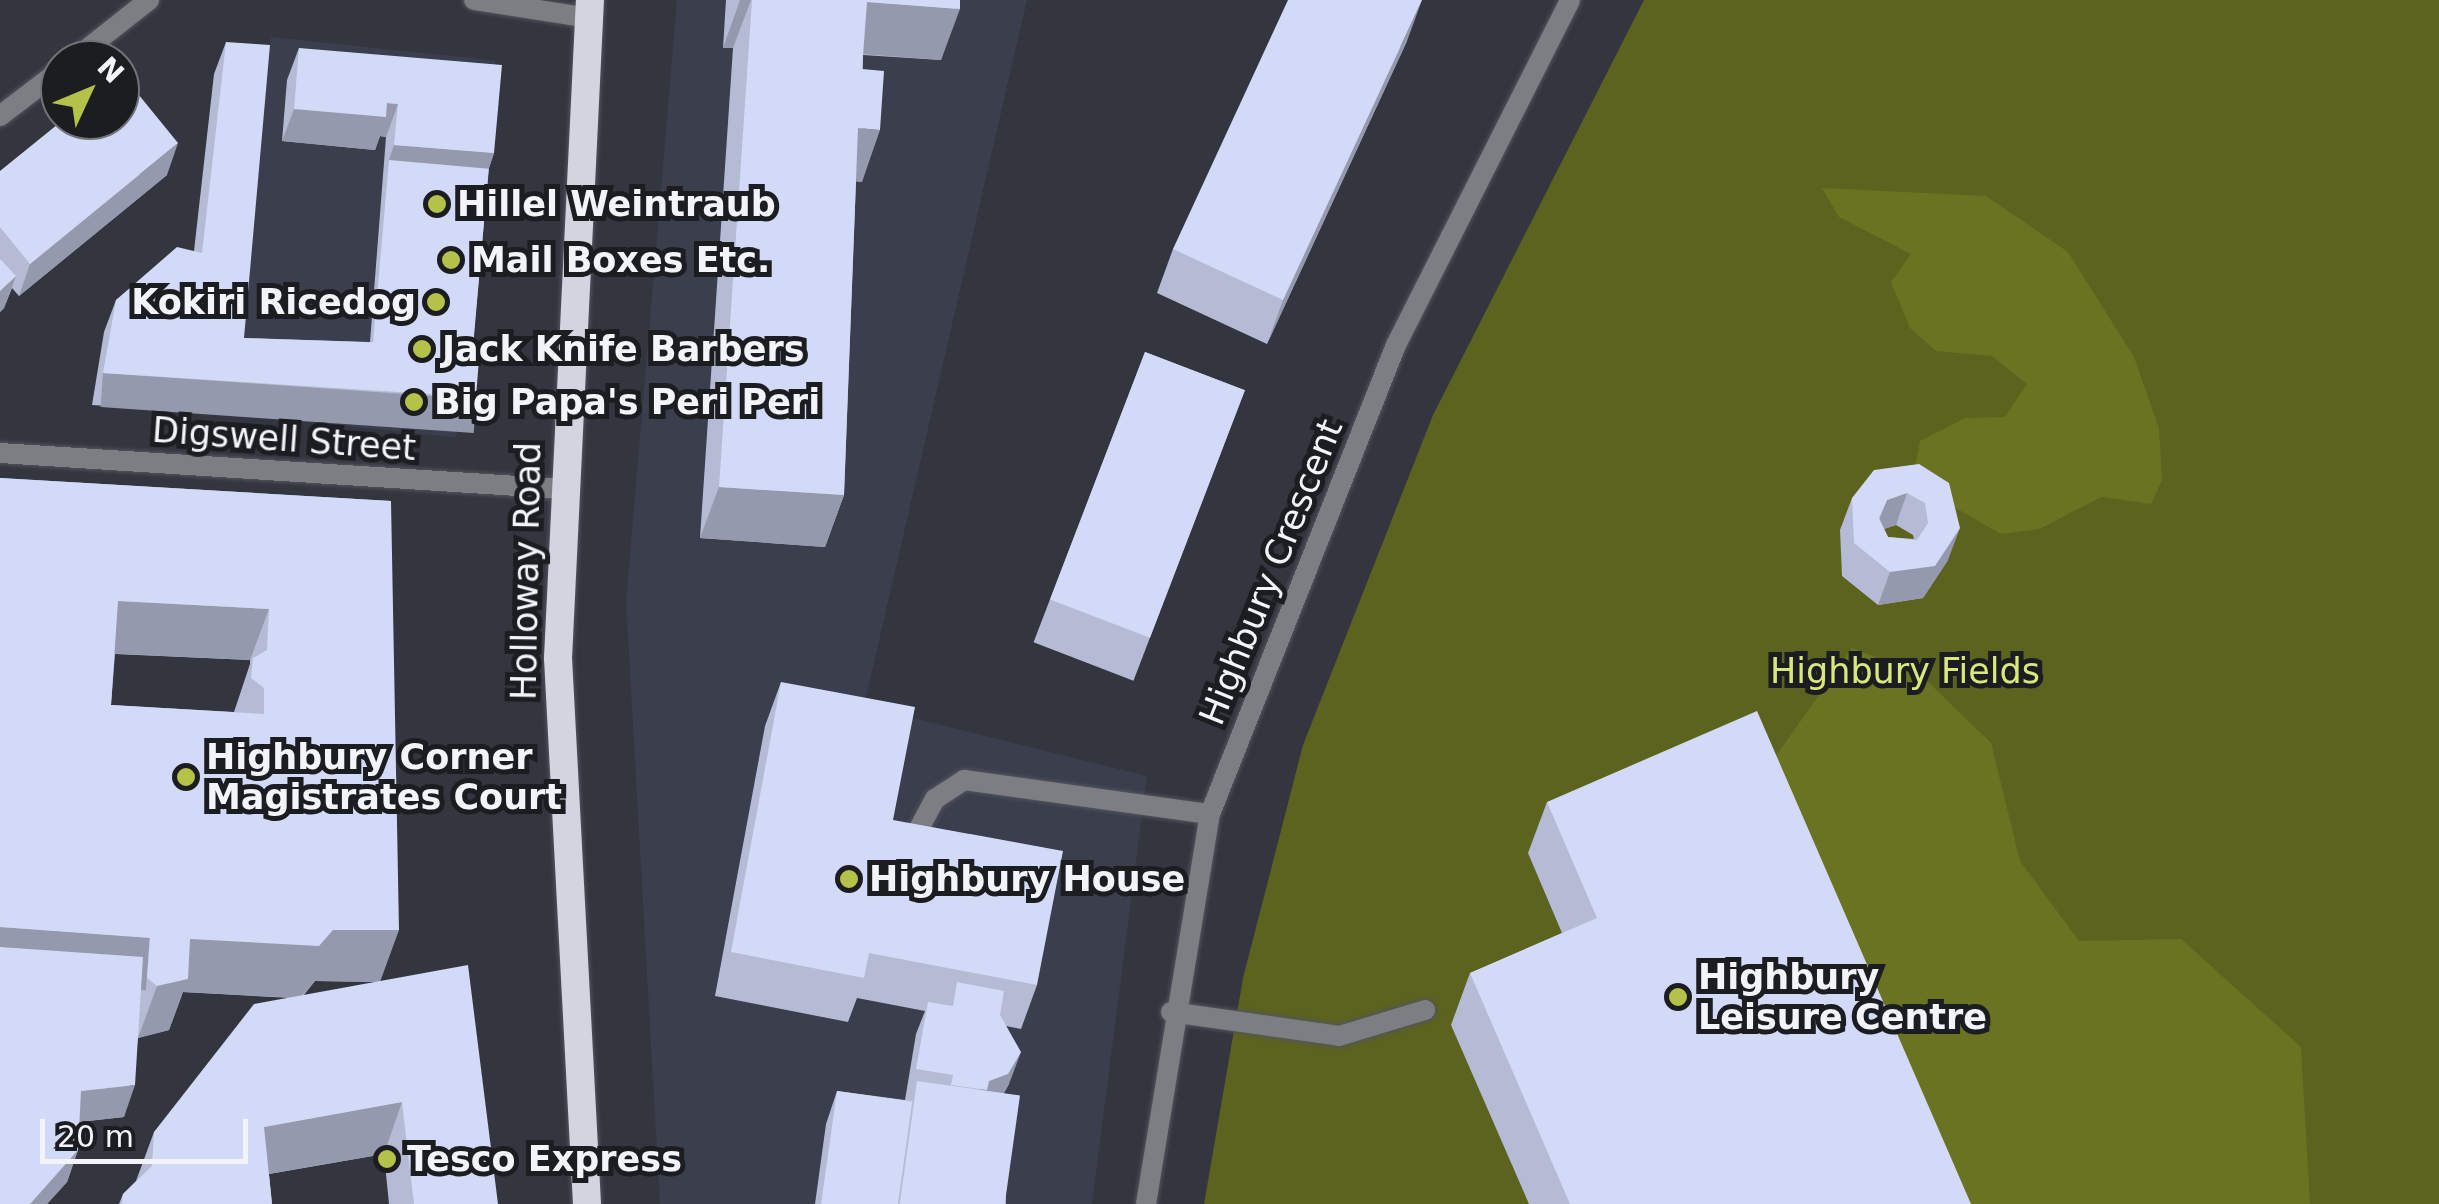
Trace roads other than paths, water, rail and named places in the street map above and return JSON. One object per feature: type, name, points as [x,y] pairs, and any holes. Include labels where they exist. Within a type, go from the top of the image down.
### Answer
[{"type":"highway","name":"Holloway Road","points":[[587,1204],[558,658],[589,9]]},
{"type":"street","points":[[98,40],[149,0]]},
{"type":"street","points":[[474,0],[589,9]]},
{"type":"street","name":"Highbury Crescent","points":[[1146,1204],[1171,1012],[1210,814],[1396,345],[1570,0]]},
{"type":"street","points":[[0,116],[40,85]]},
{"type":"street","name":"Digswell Street","points":[[0,453],[564,489]]},
{"type":"street","points":[[908,851],[935,799],[964,780],[1210,814]]},
{"type":"street","points":[[1171,1012],[1339,1036],[1426,1010]]},
{"type":"place","name":"Hillel Weintraub","points":[[437,204]]},
{"type":"place","name":"Mail Boxes Etc.","points":[[451,260]]},
{"type":"place","name":"Kokiri Ricedog","points":[[436,302]]},
{"type":"place","name":"Jack Knife Barbers","points":[[422,349]]},
{"type":"place","name":"Big Papa's Peri Peri","points":[[414,402]]},
{"type":"place","name":"Highbury Corner Magistrates Court","points":[[186,777]]},
{"type":"place","name":"Highbury House","points":[[849,879]]},
{"type":"place","name":"Highbury Leisure Centre","points":[[1678,997]]},
{"type":"place","name":"Tesco Express","points":[[387,1159]]},
{"type":"park label","name":"Highbury Fields","points":[[1905,671]]}]
